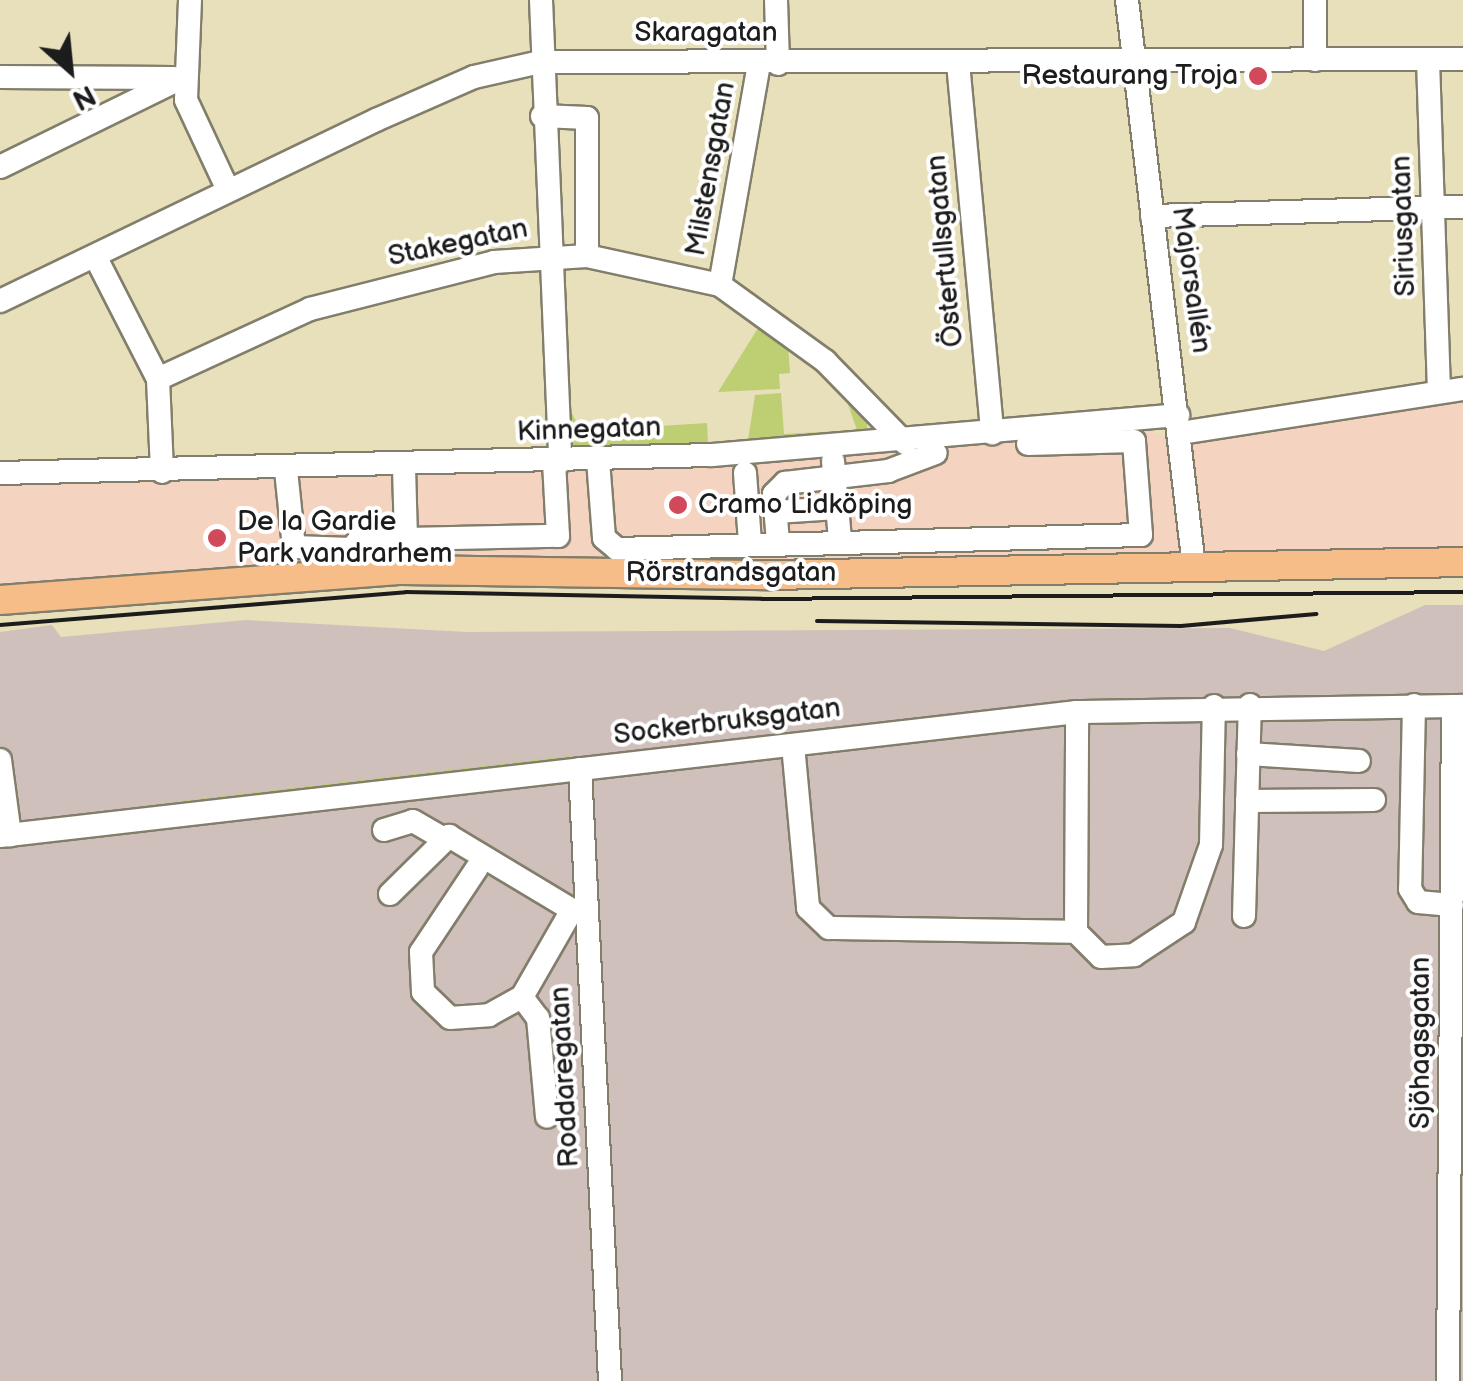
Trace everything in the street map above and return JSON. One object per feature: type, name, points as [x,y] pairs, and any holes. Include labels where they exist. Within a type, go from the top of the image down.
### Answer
[{"type":"main road","name":"Rörstrandsgatan","points":[[0,600],[402,570],[1463,562]]},
{"type":"street","points":[[190,0],[182,78],[228,190]]},
{"type":"street","points":[[286,470],[294,547],[558,536],[541,0]]},
{"type":"street","name":"Milstensgatan","points":[[720,284],[769,64],[776,0]]},
{"type":"street","name":"Majorsallén","points":[[1128,0],[1194,567]]},
{"type":"street","points":[[1315,0],[1316,60]]},
{"type":"street","name":"Skaragatan","points":[[0,300],[474,78],[540,62],[1463,59]]},
{"type":"street","name":"Siriusgatan","points":[[1428,60],[1438,385]]},
{"type":"street","name":"Östertullsgatan","points":[[958,63],[992,434]]},
{"type":"street","points":[[0,77],[182,78]]},
{"type":"street","points":[[0,167],[182,78]]},
{"type":"street","points":[[542,116],[587,118],[587,256]]},
{"type":"street","points":[[1152,216],[1463,207]]},
{"type":"street","name":"Stakegatan","points":[[158,379],[310,309],[548,254],[587,256],[720,284],[825,361],[905,443]]},
{"type":"street","points":[[94,256],[158,379],[162,472]]},
{"type":"street","points":[[1438,385],[1463,372]]},
{"type":"street","name":"Kinnegatan","points":[[0,474],[404,467],[832,448],[1180,424],[1438,385],[1463,389]]},
{"type":"street","points":[[598,460],[608,546],[750,543],[778,542],[900,536],[922,548],[1133,538],[1142,531],[1136,454],[1129,439],[1024,444],[776,488],[778,542]]},
{"type":"street","points":[[832,448],[840,539]]},
{"type":"street","points":[[404,467],[406,540]]},
{"type":"street","points":[[745,473],[750,543]]},
{"type":"street","points":[[776,512],[837,508]]},
{"type":"street","points":[[1244,916],[1250,705]]},
{"type":"street","name":"Sockerbruksgatan","points":[[5,836],[1076,712],[1250,705],[1458,706]]},
{"type":"street","points":[[1414,705],[1410,889],[1418,902],[1452,904]]},
{"type":"street","points":[[793,744],[808,908],[829,928],[1076,932],[1101,957],[1134,955],[1184,922],[1210,845],[1214,706]]},
{"type":"street","name":"Sjöhagsgatan","points":[[1448,1381],[1456,1283],[1452,904],[1458,706]]},
{"type":"street","points":[[1076,712],[1076,932]]},
{"type":"street","points":[[1248,754],[1359,761]]},
{"type":"street","points":[[0,760],[5,836]]},
{"type":"street","name":"Roddaregatan","points":[[580,770],[579,910],[610,1381]]},
{"type":"street","points":[[1247,802],[1374,800]]},
{"type":"street","points":[[384,830],[413,821],[441,837],[495,857],[579,910],[522,997],[468,1020],[450,1018],[423,992],[421,952],[477,868]]},
{"type":"street","points":[[390,894],[441,837]]},
{"type":"street","points":[[522,997],[538,1018],[547,1117]]},
{"type":"shaded area","points":[[1463,398],[1463,553],[0,589],[0,483],[561,471],[1141,428],[1169,439]]},
{"type":"shaded area","points":[[1425,605],[1463,605],[1463,1381],[0,1381],[0,632],[52,625],[61,637],[246,620],[467,632],[1230,628],[1324,651]]},
{"type":"green space","points":[[760,325],[788,344],[790,373],[779,374],[780,389],[718,392]]},
{"type":"green space","points":[[781,393],[784,434],[857,430],[845,396],[867,415],[867,433],[748,440],[755,395]]},
{"type":"green space","points":[[568,407],[582,431],[707,423],[708,442],[571,449]]},
{"type":"green space","points":[[570,756],[567,761],[137,806]]},
{"type":"railway","points":[[0,625],[406,592],[762,599],[1463,592]]},
{"type":"railway","points":[[817,621],[1181,626],[1316,614]]},
{"type":"place","name":"Restaurang Troja","points":[[1258,76]]},
{"type":"place","name":"Cramo Lidköping","points":[[678,505]]},
{"type":"place","name":"De la Gardie Park vandrarhem","points":[[217,538]]}]
